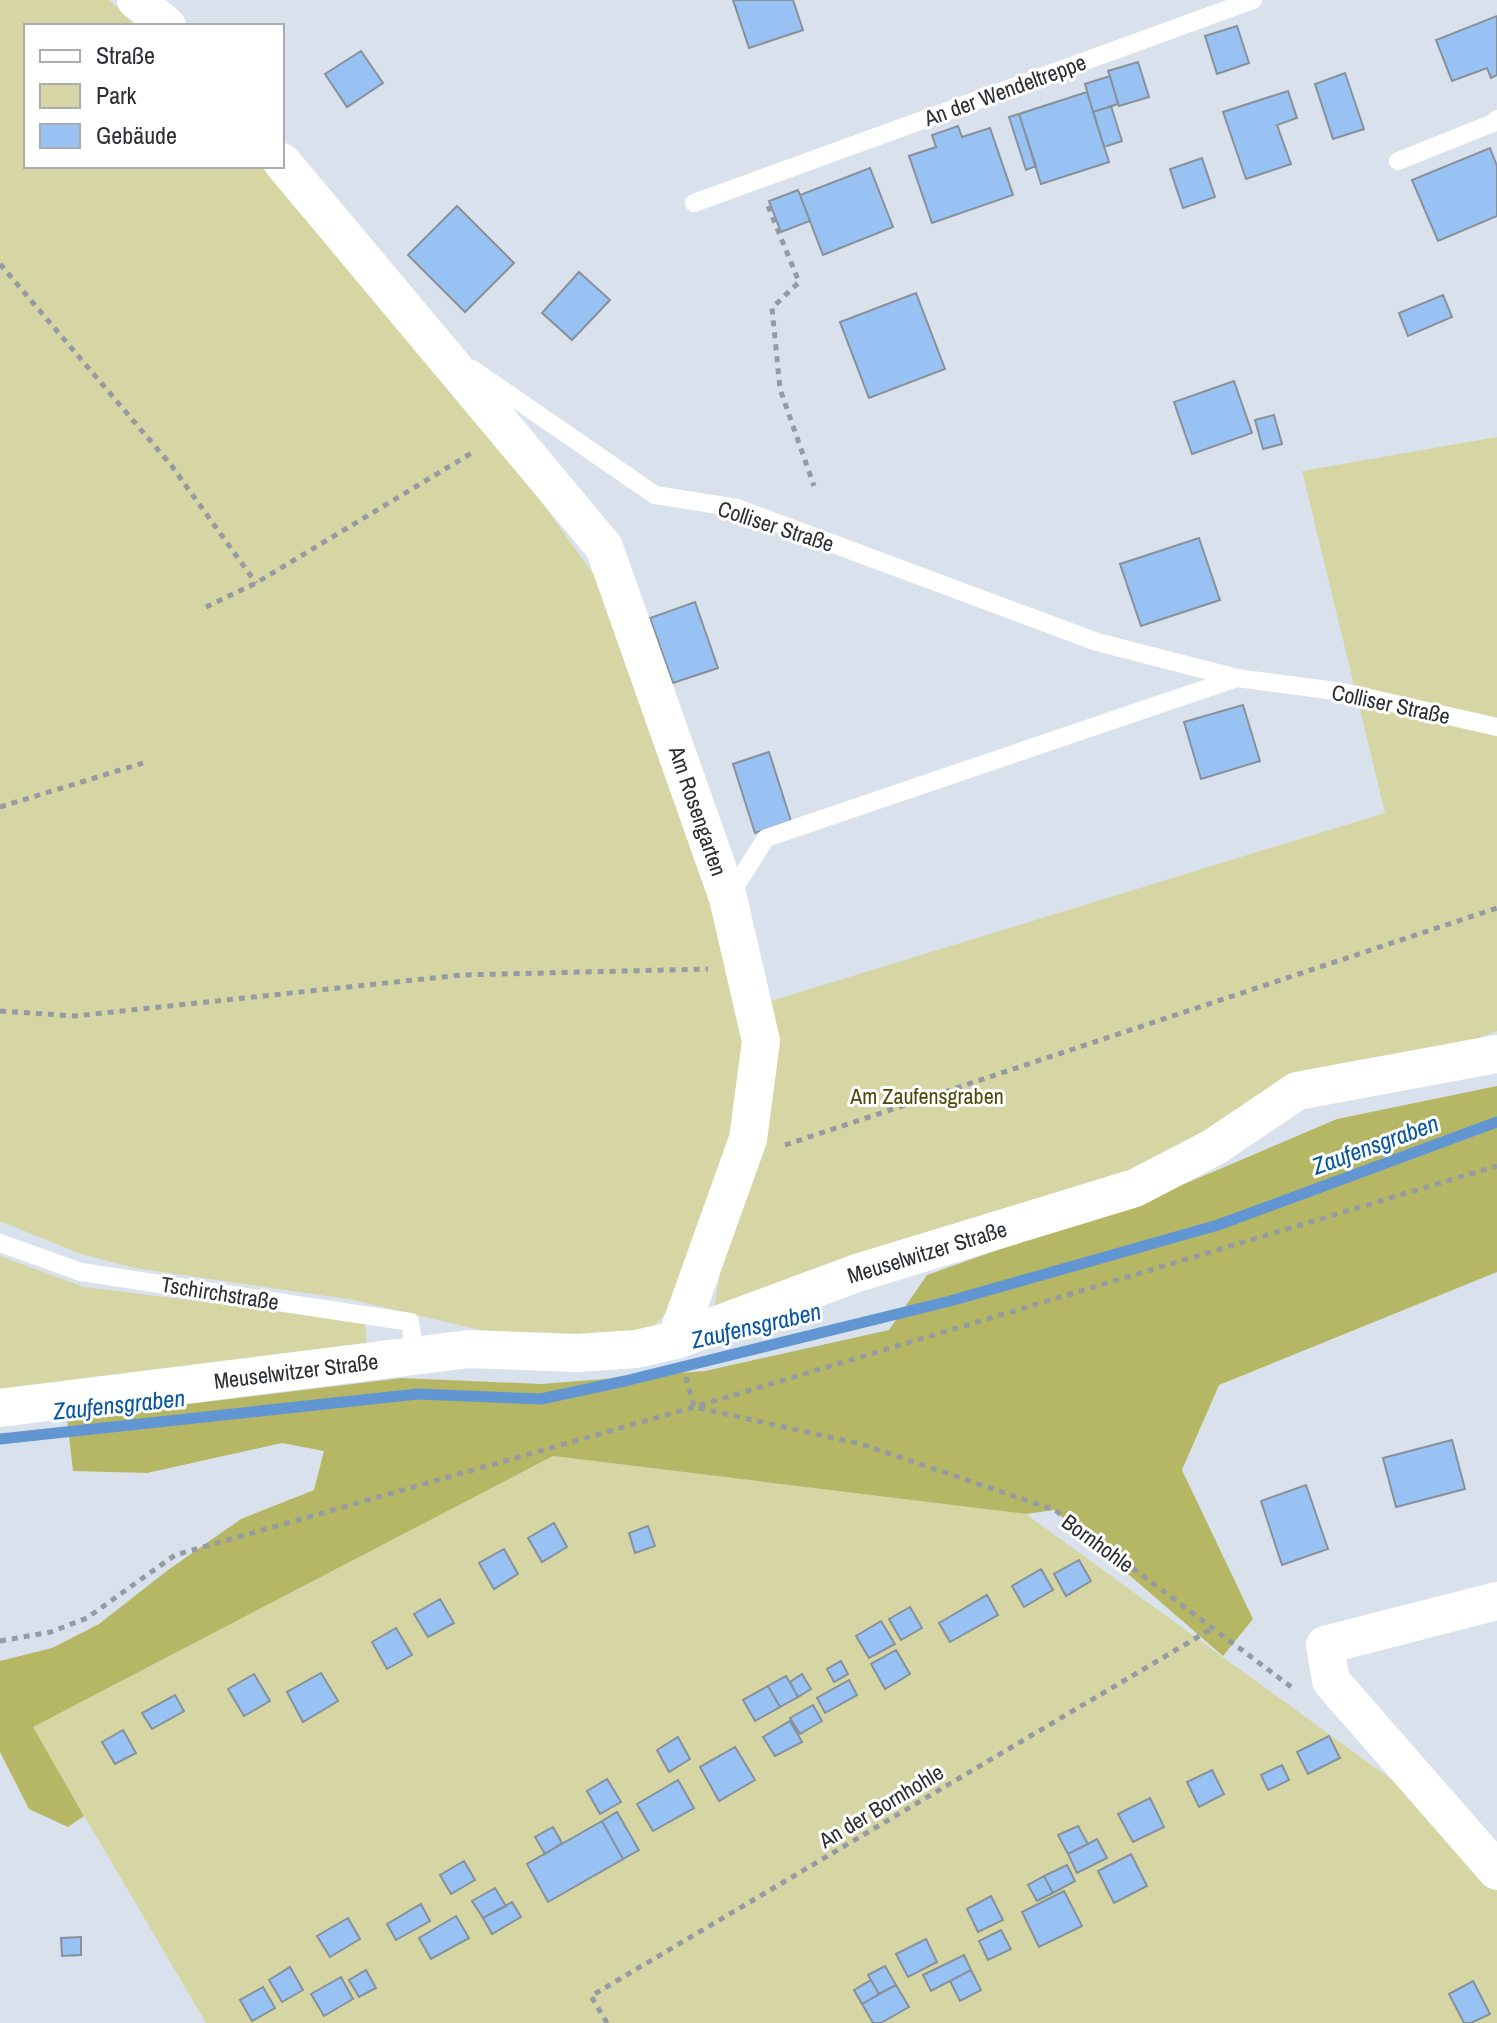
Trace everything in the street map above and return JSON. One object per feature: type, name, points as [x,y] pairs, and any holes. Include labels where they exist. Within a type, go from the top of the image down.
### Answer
[{"type":"street","points":[[136,0],[165,24]]},
{"type":"street","points":[[176,0],[176,24]]},
{"type":"street","name":"Colliser Straße","points":[[284,164],[430,340]]},
{"type":"street","name":"Am Rosengarten","points":[[430,340],[604,547],[728,898],[761,1041],[748,1139],[676,1340]]},
{"type":"street","name":"Meuselwitzer Straße","points":[[0,1408],[469,1349],[578,1353],[636,1349],[676,1340],[857,1273],[1135,1188],[1214,1147],[1297,1091],[1497,1054]]},
{"type":"street","points":[[1497,1601],[1325,1645],[1331,1681],[1497,1871]]},
{"type":"lane","name":"An der Wendeltreppe","points":[[694,203],[1253,0]]},
{"type":"lane","points":[[1398,161],[1497,119]]},
{"type":"lane","name":"Colliser Straße","points":[[430,340],[655,495],[737,508],[1097,642],[1237,678],[1343,692],[1497,727]]},
{"type":"lane","name":"Colliser Straße","points":[[728,898],[766,838],[1237,678]]},
{"type":"lane","name":"Tschirchstraße","points":[[0,1243],[81,1272],[410,1322],[415,1356]]},
{"type":"path","points":[[758,179],[799,282],[772,308],[780,389],[814,486]]},
{"type":"path","points":[[0,264],[171,465],[256,583]]},
{"type":"path","points":[[206,607],[256,583],[474,452],[495,417]]},
{"type":"path","points":[[0,807],[143,763]]},
{"type":"path","points":[[740,1160],[1497,908]]},
{"type":"path","points":[[0,1011],[75,1016],[461,975],[745,968]]},
{"type":"path","points":[[0,1641],[51,1632],[87,1618],[175,1555],[694,1407],[1497,1166]]},
{"type":"path","points":[[689,1389],[694,1407]]},
{"type":"path","name":"Bornhohle","points":[[694,1407],[861,1444],[1055,1510],[1298,1692]]},
{"type":"path","name":"An der Bornhohle","points":[[607,2023],[591,1996],[1213,1628]]},
{"type":"green space","points":[[0,0],[109,0],[137,24],[24,24],[24,168],[276,168],[495,438],[605,590],[728,937],[753,1059],[685,1289],[647,1335],[501,1335],[354,1300],[135,1268],[81,1254],[0,1221]]},
{"type":"green space","name":"Am Zaufensgraben","points":[[1497,437],[1497,1031],[1131,1177],[714,1308],[725,1246],[777,1029],[771,1001],[1385,813],[1302,471]]},
{"type":"green space","points":[[0,1256],[84,1287],[365,1322],[367,1349],[0,1396]]},
{"type":"green space","points":[[553,1456],[1026,1514],[1406,1790],[1497,1886],[1497,2023],[206,2023],[32,1727]]},
{"type":"shaded area","points":[[1497,1086],[1497,1272],[1219,1385],[1182,1470],[1253,1619],[1223,1656],[1054,1510],[1026,1514],[553,1456],[33,1727],[84,1816],[68,1827],[29,1809],[0,1752],[0,1661],[52,1648],[99,1624],[241,1519],[314,1490],[324,1451],[282,1443],[147,1473],[73,1471],[67,1419],[402,1378],[541,1384],[705,1371],[889,1330],[927,1275],[1189,1182],[1337,1119]]},
{"type":"building","points":[[733,0],[793,0],[803,30],[749,48]]},
{"type":"building","points":[[1497,16],[1497,75],[1491,78],[1487,68],[1452,81],[1436,40]]},
{"type":"building","points":[[1237,26],[1249,63],[1217,74],[1205,36]]},
{"type":"building","points":[[361,51],[383,83],[347,107],[325,74]]},
{"type":"building","points":[[1138,62],[1149,97],[1119,106],[1108,71]]},
{"type":"building","points":[[1345,73],[1364,129],[1333,139],[1315,84]]},
{"type":"building","points":[[1110,76],[1118,104],[1093,112],[1085,84]]},
{"type":"building","points":[[1288,91],[1297,118],[1277,125],[1291,164],[1246,179],[1223,112]]},
{"type":"building","points":[[1087,92],[1109,162],[1041,184],[1019,114]]},
{"type":"building","points":[[1111,106],[1122,141],[1104,147],[1093,112]]},
{"type":"building","points":[[1019,114],[1036,166],[1026,170],[1009,117]]},
{"type":"building","points":[[958,126],[962,137],[990,128],[1013,195],[932,223],[909,156],[936,147],[932,135]]},
{"type":"building","points":[[1490,148],[1497,166],[1497,216],[1438,241],[1412,180]]},
{"type":"building","points":[[1202,158],[1215,197],[1183,208],[1170,169]]},
{"type":"building","points":[[870,168],[893,227],[823,255],[800,195]]},
{"type":"building","points":[[798,190],[810,221],[781,232],[769,201]]},
{"type":"building","points":[[457,206],[514,263],[465,312],[408,255]]},
{"type":"building","points":[[579,272],[610,300],[572,340],[542,313]]},
{"type":"building","points":[[916,293],[945,369],[869,398],[840,322]]},
{"type":"building","points":[[1443,295],[1452,317],[1408,336],[1399,313]]},
{"type":"building","points":[[1234,381],[1252,433],[1192,454],[1174,402]]},
{"type":"building","points":[[1274,415],[1282,444],[1263,449],[1255,420]]},
{"type":"building","points":[[1199,538],[1220,600],[1141,626],[1120,564]]},
{"type":"building","points":[[695,602],[718,668],[673,683],[650,618]]},
{"type":"building","points":[[1243,705],[1260,761],[1201,779],[1184,722]]},
{"type":"building","points":[[769,752],[791,821],[755,833],[733,764]]},
{"type":"building","points":[[1452,1440],[1465,1489],[1396,1507],[1383,1458]]},
{"type":"building","points":[[1306,1485],[1328,1549],[1282,1565],[1261,1501]]},
{"type":"building","points":[[554,1523],[567,1547],[542,1562],[528,1538]]},
{"type":"building","points":[[648,1526],[655,1546],[635,1553],[629,1533]]},
{"type":"building","points":[[504,1549],[518,1574],[494,1589],[479,1563]]},
{"type":"building","points":[[1079,1560],[1091,1581],[1066,1596],[1054,1574]]},
{"type":"building","points":[[1041,1569],[1053,1590],[1024,1607],[1012,1586]]},
{"type":"building","points":[[987,1595],[998,1615],[950,1642],[939,1623]]},
{"type":"building","points":[[440,1599],[454,1623],[428,1637],[414,1614]]},
{"type":"building","points":[[910,1607],[922,1628],[901,1640],[889,1619]]},
{"type":"building","points":[[881,1621],[895,1644],[869,1658],[856,1636]]},
{"type":"building","points":[[396,1628],[412,1655],[387,1669],[372,1642]]},
{"type":"building","points":[[896,1650],[910,1674],[885,1689],[871,1664]]},
{"type":"building","points":[[841,1661],[848,1674],[834,1682],[827,1669]]},
{"type":"building","points":[[321,1673],[338,1701],[303,1722],[287,1692]]},
{"type":"building","points":[[254,1674],[270,1701],[244,1716],[228,1689]]},
{"type":"building","points":[[802,1674],[811,1689],[798,1697],[790,1682]]},
{"type":"building","points":[[786,1676],[798,1697],[780,1707],[768,1686]]},
{"type":"building","points":[[849,1680],[857,1695],[825,1713],[817,1698]]},
{"type":"building","points":[[768,1686],[780,1707],[755,1721],[743,1700]]},
{"type":"building","points":[[175,1695],[184,1711],[152,1729],[142,1713]]},
{"type":"building","points":[[813,1705],[822,1721],[800,1734],[790,1718]]},
{"type":"building","points":[[790,1721],[802,1742],[775,1756],[763,1737]]},
{"type":"building","points":[[123,1730],[136,1753],[115,1764],[102,1742]]},
{"type":"building","points":[[1329,1736],[1340,1758],[1308,1774],[1297,1752]]},
{"type":"building","points":[[678,1737],[690,1759],[669,1772],[657,1750]]},
{"type":"building","points":[[735,1747],[755,1780],[719,1801],[700,1767]]},
{"type":"building","points":[[1282,1765],[1289,1780],[1268,1790],[1261,1775]]},
{"type":"building","points":[[1212,1770],[1224,1794],[1199,1807],[1187,1782]]},
{"type":"building","points":[[607,1779],[621,1802],[600,1814],[587,1791]]},
{"type":"building","points":[[678,1780],[694,1808],[653,1831],[637,1804]]},
{"type":"building","points":[[1150,1798],[1164,1827],[1133,1842],[1118,1814]]},
{"type":"building","points":[[617,1812],[639,1850],[623,1859],[602,1821]]},
{"type":"building","points":[[602,1821],[623,1859],[548,1902],[527,1864]]},
{"type":"building","points":[[1078,1826],[1088,1844],[1068,1854],[1058,1835]]},
{"type":"building","points":[[553,1827],[562,1843],[545,1854],[535,1837]]},
{"type":"building","points":[[1097,1839],[1107,1858],[1077,1873],[1068,1854]]},
{"type":"building","points":[[1131,1854],[1147,1886],[1114,1903],[1098,1871]]},
{"type":"building","points":[[464,1861],[475,1880],[451,1894],[440,1875]]},
{"type":"building","points":[[1067,1865],[1075,1881],[1053,1893],[1044,1876]]},
{"type":"building","points":[[1044,1876],[1053,1893],[1037,1901],[1028,1885]]},
{"type":"building","points":[[495,1888],[506,1906],[483,1918],[472,1901]]},
{"type":"building","points":[[1064,1891],[1082,1926],[1039,1947],[1022,1912]]},
{"type":"building","points":[[991,1896],[1003,1920],[978,1932],[967,1909]]},
{"type":"building","points":[[512,1902],[521,1917],[492,1934],[483,1918]]},
{"type":"building","points":[[421,1904],[430,1921],[396,1940],[387,1924]]},
{"type":"building","points":[[456,1916],[469,1938],[431,1959],[419,1938]]},
{"type":"building","points":[[348,1918],[360,1939],[330,1957],[317,1936]]},
{"type":"building","points":[[1001,1930],[1011,1949],[988,1960],[979,1941]]},
{"type":"building","points":[[81,1937],[81,1955],[62,1956],[61,1938]]},
{"type":"building","points":[[926,1939],[937,1962],[908,1977],[896,1954]]},
{"type":"building","points":[[964,1955],[971,1970],[931,1991],[923,1975]]},
{"type":"building","points":[[885,1966],[896,1985],[879,1994],[868,1975]]},
{"type":"building","points":[[290,1967],[303,1990],[282,2002],[269,1980]]},
{"type":"building","points":[[366,1970],[376,1988],[359,1997],[349,1980]]},
{"type":"building","points":[[971,1970],[981,1990],[960,2001],[950,1981]]},
{"type":"building","points":[[341,1977],[353,1999],[324,2016],[311,1994]]},
{"type":"building","points":[[871,1980],[879,1994],[862,2004],[854,1990]]},
{"type":"building","points":[[1473,1981],[1490,2014],[1464,2023],[1449,1994]]},
{"type":"building","points":[[896,1985],[909,2007],[881,2023],[873,2023],[862,2004]]},
{"type":"building","points":[[263,1987],[275,2008],[252,2021],[240,2000]]},
{"type":"waterway","name":"Zaufensgraben","points":[[0,1439],[418,1394],[541,1399],[950,1301],[1218,1225],[1497,1122]]}]
